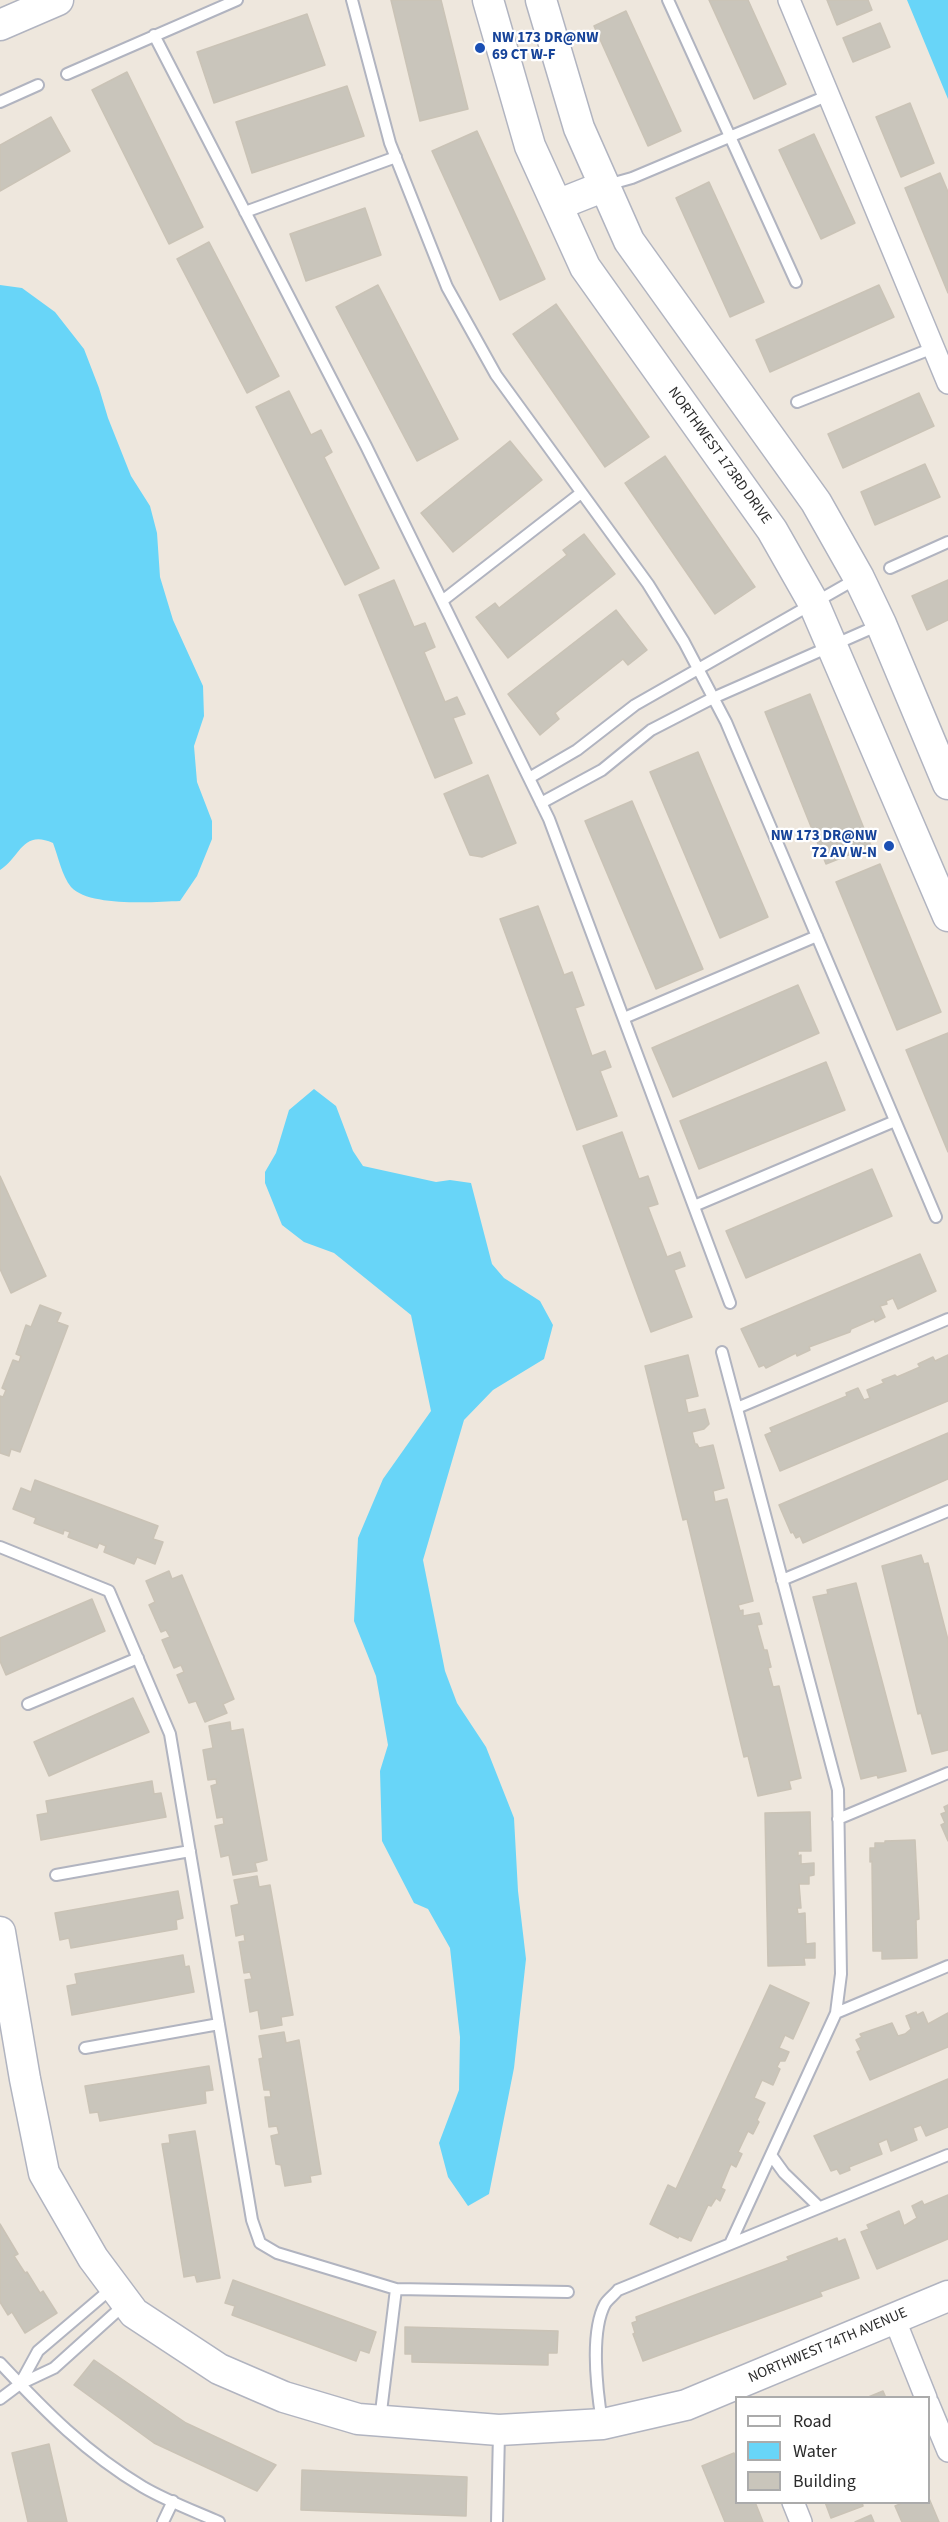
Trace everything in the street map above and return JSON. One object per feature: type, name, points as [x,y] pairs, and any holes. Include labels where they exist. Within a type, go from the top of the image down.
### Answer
[{"type":"street","points":[[0,25],[58,0]]},
{"type":"street","name":"NORTHWEST 173RD DRIVE","points":[[488,0],[530,146],[585,267],[772,530],[813,602],[834,646],[948,916]]},
{"type":"street","points":[[542,0],[579,128],[629,241],[816,502],[859,578],[881,624],[948,784]]},
{"type":"street","points":[[789,0],[948,383]]},
{"type":"street","points":[[556,205],[605,186]]},
{"type":"street","name":"NORTHWEST 74TH AVENUE","points":[[0,1932],[25,2079],[44,2173],[93,2258],[134,2313],[219,2369],[284,2397],[358,2419],[380,2421],[499,2430],[603,2424],[746,2390],[894,2319],[948,2296]]},
{"type":"street","points":[[894,2319],[926,2396]]},
{"type":"street","points":[[930,2408],[948,2451]]},
{"type":"street","points":[[794,2504],[801,2522]]},
{"type":"lane","points":[[67,74],[237,0]]},
{"type":"lane","points":[[352,0],[396,157],[447,287],[496,375],[648,584],[726,722],[936,1217]]},
{"type":"lane","points":[[668,0],[796,282]]},
{"type":"lane","points":[[154,35],[366,446],[541,802],[730,1303]]},
{"type":"lane","points":[[0,102],[38,85]]},
{"type":"lane","points":[[605,186],[633,178],[829,94]]},
{"type":"lane","points":[[245,212],[396,157]]},
{"type":"lane","points":[[797,402],[933,348]]},
{"type":"lane","points":[[442,600],[581,493]]},
{"type":"lane","points":[[890,568],[948,542]]},
{"type":"lane","points":[[529,778],[577,750],[635,705],[813,602],[859,578]]},
{"type":"lane","points":[[541,802],[602,770],[651,730],[713,698],[881,624]]},
{"type":"lane","points":[[624,1018],[817,936]]},
{"type":"lane","points":[[694,1206],[895,1121]]},
{"type":"lane","points":[[737,1408],[948,1319]]},
{"type":"lane","points":[[722,1352],[838,1790],[841,1974],[836,2013],[730,2244]]},
{"type":"lane","points":[[782,1580],[947,1515]]},
{"type":"lane","points":[[0,1547],[109,1591],[170,1734],[252,2220],[260,2243],[277,2253],[396,2289],[568,2292]]},
{"type":"lane","points":[[28,1704],[138,1658]]},
{"type":"lane","points":[[838,1819],[948,1773]]},
{"type":"lane","points":[[56,1875],[190,1851]]},
{"type":"lane","points":[[836,2013],[948,1966]]},
{"type":"lane","points":[[85,2048],[219,2024]]},
{"type":"lane","points":[[603,2424],[597,2385],[600,2319],[606,2304],[618,2290],[948,2154]]},
{"type":"lane","points":[[771,2155],[784,2173],[819,2207]]},
{"type":"lane","points":[[380,2421],[396,2289]]},
{"type":"lane","points":[[20,2384],[38,2351],[120,2295]]},
{"type":"lane","points":[[0,2399],[20,2384],[54,2368],[120,2295]]},
{"type":"lane","points":[[0,2363],[52,2419],[90,2452],[144,2488],[219,2522]]},
{"type":"lane","points":[[497,2522],[499,2430]]},
{"type":"lane","points":[[163,2522],[173,2501]]},
{"type":"water","points":[[907,0],[948,0],[948,99]]},
{"type":"water","points":[[0,285],[22,288],[55,312],[84,349],[131,476],[150,506],[157,533],[160,577],[173,620],[203,686],[204,716],[194,746],[197,782],[212,821],[212,839],[197,876],[180,901],[122,902],[92,898],[80,893],[71,887],[65,877],[53,843],[43,840],[28,842],[0,870]]},
{"type":"water","points":[[314,1089],[336,1106],[353,1151],[363,1166],[436,1182],[450,1180],[471,1183],[492,1264],[504,1278],[540,1301],[553,1325],[544,1359],[493,1390],[464,1420],[423,1560],[445,1671],[457,1703],[486,1747],[514,1818],[518,1891],[526,1959],[514,2068],[489,2194],[468,2206],[448,2177],[439,2143],[459,2090],[460,2037],[450,1948],[428,1909],[414,1903],[382,1841],[380,1771],[388,1745],[376,1676],[354,1621],[358,1538],[383,1479],[431,1411],[411,1315],[334,1253],[304,1242],[282,1225],[265,1183],[265,1172],[276,1153],[289,1110]]},
{"type":"building","points":[[391,0],[441,0],[468,109],[420,121]]},
{"type":"building","points":[[709,0],[748,0],[786,84],[754,99]]},
{"type":"building","points":[[827,0],[868,0],[872,10],[837,25]]},
{"type":"building","points":[[626,11],[681,131],[648,146],[594,26]]},
{"type":"building","points":[[307,14],[325,65],[214,103],[197,52]]},
{"type":"building","points":[[880,23],[890,47],[853,62],[843,38]]},
{"type":"building","points":[[127,72],[203,227],[169,244],[92,90]]},
{"type":"building","points":[[347,86],[364,136],[252,173],[236,122]]},
{"type":"building","points":[[910,103],[934,163],[901,177],[876,117]]},
{"type":"building","points":[[51,117],[70,151],[0,191],[0,145]]},
{"type":"building","points":[[477,131],[545,279],[500,300],[432,151]]},
{"type":"building","points":[[814,134],[855,223],[821,239],[779,150]]},
{"type":"building","points":[[940,173],[948,192],[948,293],[905,188]]},
{"type":"building","points":[[709,182],[764,302],[730,317],[676,198]]},
{"type":"building","points":[[365,208],[381,255],[306,281],[290,234]]},
{"type":"building","points":[[209,242],[279,376],[247,393],[177,259]]},
{"type":"building","points":[[378,285],[458,439],[417,461],[336,307]]},
{"type":"building","points":[[879,285],[894,317],[770,372],[756,340]]},
{"type":"building","points":[[556,304],[649,437],[605,467],[513,334]]},
{"type":"building","points":[[289,391],[311,435],[321,430],[332,452],[324,457],[379,568],[345,585],[256,407]]},
{"type":"building","points":[[919,393],[934,426],[843,468],[828,434]]},
{"type":"building","points":[[510,441],[542,480],[453,552],[421,513]]},
{"type":"building","points":[[665,456],[755,587],[715,614],[625,483]]},
{"type":"building","points":[[925,464],[940,497],[875,525],[861,492]]},
{"type":"building","points":[[584,534],[615,574],[508,658],[476,617],[495,603],[499,608],[567,555],[563,550]]},
{"type":"building","points":[[394,580],[414,627],[425,623],[435,647],[424,652],[445,702],[457,697],[465,714],[453,718],[472,763],[435,778],[359,595]]},
{"type":"building","points":[[948,580],[948,620],[927,630],[912,596]]},
{"type":"building","points":[[616,610],[647,650],[628,665],[623,659],[555,713],[559,719],[540,735],[508,694]]},
{"type":"building","points":[[810,694],[871,846],[826,864],[765,712]]},
{"type":"building","points":[[698,752],[768,917],[720,938],[650,772]]},
{"type":"building","points":[[488,775],[516,843],[482,857],[470,855],[444,794]]},
{"type":"building","points":[[632,801],[703,969],[656,989],[585,821]]},
{"type":"building","points":[[880,864],[941,1012],[897,1030],[836,882]]},
{"type":"building","points":[[538,906],[564,975],[572,972],[584,1005],[575,1008],[592,1056],[605,1051],[611,1067],[600,1071],[617,1116],[577,1130],[500,919]]},
{"type":"building","points":[[798,985],[819,1033],[673,1097],[652,1048]]},
{"type":"building","points":[[948,1033],[948,1152],[906,1050]]},
{"type":"building","points":[[826,1062],[845,1110],[699,1169],[680,1121]]},
{"type":"building","points":[[622,1132],[639,1179],[648,1176],[658,1204],[648,1207],[667,1257],[680,1252],[685,1266],[674,1270],[692,1317],[651,1332],[583,1146]]},
{"type":"building","points":[[872,1169],[892,1216],[746,1278],[726,1231]]},
{"type":"building","points":[[0,1176],[46,1276],[11,1293],[0,1269]]},
{"type":"building","points":[[920,1254],[936,1291],[898,1309],[893,1298],[886,1301],[887,1304],[880,1306],[885,1317],[875,1322],[874,1319],[851,1329],[850,1332],[809,1347],[810,1350],[797,1356],[796,1353],[766,1368],[764,1365],[759,1367],[741,1329]]},
{"type":"building","points":[[40,1305],[61,1313],[57,1322],[68,1326],[20,1452],[11,1449],[9,1456],[0,1453],[0,1396],[3,1397],[6,1390],[2,1388],[13,1360],[19,1362],[21,1356],[16,1354],[26,1325],[31,1327]]},
{"type":"building","points":[[688,1355],[698,1396],[685,1399],[688,1413],[705,1409],[709,1424],[704,1429],[692,1432],[695,1444],[699,1448],[713,1445],[724,1488],[713,1491],[715,1502],[727,1499],[753,1601],[738,1605],[740,1611],[743,1610],[743,1616],[759,1613],[762,1624],[757,1625],[764,1650],[767,1650],[771,1667],[768,1668],[773,1687],[779,1686],[801,1778],[789,1781],[791,1789],[758,1796],[748,1756],[744,1757],[687,1519],[683,1520],[645,1366]]},
{"type":"building","points":[[948,1355],[948,1401],[780,1471],[765,1435],[772,1432],[770,1428],[847,1396],[846,1393],[858,1388],[864,1400],[870,1398],[867,1390],[884,1383],[882,1380],[895,1375],[897,1377],[920,1367],[918,1364],[933,1357],[935,1361]]},
{"type":"building","points":[[948,1433],[948,1479],[803,1543],[800,1536],[796,1538],[793,1532],[791,1533],[779,1505]]},
{"type":"building","points":[[35,1480],[158,1526],[153,1539],[163,1542],[155,1564],[137,1557],[134,1564],[104,1552],[106,1546],[99,1543],[97,1548],[68,1537],[70,1532],[64,1530],[63,1534],[34,1523],[36,1518],[13,1509],[21,1488],[31,1492]]},
{"type":"building","points":[[921,1555],[924,1564],[928,1563],[948,1640],[948,1750],[932,1754],[921,1713],[918,1714],[882,1566]]},
{"type":"building","points":[[169,1571],[172,1579],[182,1575],[234,1699],[223,1704],[227,1713],[205,1722],[196,1701],[189,1703],[177,1675],[184,1672],[181,1665],[174,1668],[162,1640],[170,1637],[166,1630],[161,1632],[149,1605],[155,1602],[146,1581]]},
{"type":"building","points":[[856,1583],[906,1771],[878,1778],[877,1775],[861,1779],[813,1597],[828,1594],[827,1590]]},
{"type":"building","points":[[92,1599],[105,1631],[6,1675],[0,1661],[0,1638]]},
{"type":"building","points":[[133,1698],[149,1732],[49,1776],[34,1742]]},
{"type":"building","points":[[230,1722],[231,1731],[243,1729],[267,1860],[255,1863],[257,1871],[233,1875],[229,1855],[221,1857],[215,1826],[224,1824],[223,1817],[217,1818],[211,1786],[217,1784],[216,1779],[208,1780],[203,1750],[213,1748],[209,1726]]},
{"type":"building","points":[[152,1781],[154,1794],[161,1793],[166,1817],[41,1840],[37,1815],[48,1813],[46,1801]]},
{"type":"building","points":[[948,1805],[948,1841],[941,1825],[945,1823],[941,1814],[946,1812],[944,1807]]},
{"type":"building","points":[[810,1812],[811,1851],[798,1851],[798,1856],[801,1855],[801,1864],[814,1863],[814,1875],[809,1876],[809,1884],[799,1884],[801,1908],[797,1908],[798,1914],[805,1913],[806,1944],[815,1943],[815,1958],[804,1958],[805,1965],[768,1966],[765,1813]]},
{"type":"building","points":[[915,1840],[919,1919],[916,1920],[917,1958],[882,1959],[882,1951],[873,1951],[870,1848],[875,1848],[875,1843],[885,1843],[885,1841]]},
{"type":"building","points":[[257,1876],[259,1887],[270,1885],[293,2015],[281,2017],[282,2025],[261,2029],[258,2010],[250,2012],[245,1980],[252,1979],[250,1972],[244,1973],[239,1942],[245,1941],[244,1934],[236,1936],[231,1906],[239,1904],[234,1880]]},
{"type":"building","points":[[178,1891],[183,1918],[176,1920],[177,1929],[71,1948],[69,1938],[60,1940],[55,1913]]},
{"type":"building","points":[[183,1955],[185,1967],[189,1966],[194,1992],[72,2015],[67,1986],[77,1984],[75,1974]]},
{"type":"building","points":[[770,1985],[809,2003],[793,2039],[785,2035],[779,2048],[789,2052],[785,2061],[780,2061],[777,2067],[780,2069],[773,2085],[762,2080],[754,2098],[765,2103],[757,2120],[759,2122],[753,2134],[748,2131],[738,2152],[742,2154],[736,2167],[731,2164],[721,2188],[725,2190],[720,2201],[716,2198],[711,2206],[708,2205],[691,2241],[679,2236],[678,2238],[650,2224],[668,2185],[676,2189]]},
{"type":"building","points":[[916,2012],[917,2015],[923,2012],[928,2024],[948,2013],[948,2047],[870,2080],[857,2052],[861,2050],[856,2040],[862,2037],[860,2034],[892,2023],[898,2036],[905,2034],[911,2029],[906,2016]]},
{"type":"building","points":[[284,2032],[286,2043],[299,2040],[321,2174],[310,2176],[311,2182],[285,2186],[281,2165],[276,2164],[271,2136],[279,2134],[277,2126],[269,2127],[265,2097],[271,2097],[270,2090],[264,2090],[259,2059],[263,2058],[259,2036]]},
{"type":"building","points":[[209,2066],[213,2090],[205,2091],[206,2103],[100,2121],[98,2112],[90,2113],[85,2086]]},
{"type":"building","points":[[948,2079],[948,2127],[926,2136],[921,2125],[913,2128],[917,2140],[891,2151],[887,2139],[878,2143],[882,2154],[849,2167],[850,2170],[840,2174],[837,2169],[831,2171],[814,2136]]},
{"type":"building","points":[[195,2131],[220,2278],[197,2282],[195,2275],[184,2277],[162,2144],[170,2143],[169,2135]]},
{"type":"building","points":[[948,2195],[948,2239],[877,2269],[861,2232],[869,2229],[867,2225],[899,2211],[904,2226],[917,2218],[912,2206],[922,2201],[924,2205]]},
{"type":"building","points":[[0,2224],[18,2254],[14,2256],[40,2293],[43,2291],[57,2313],[25,2333],[12,2312],[8,2315],[0,2302]]},
{"type":"building","points":[[837,2238],[838,2242],[845,2239],[859,2278],[820,2292],[822,2296],[643,2361],[633,2334],[635,2333],[632,2323],[637,2321],[636,2317],[789,2260],[787,2257]]},
{"type":"building","points":[[233,2280],[376,2332],[369,2353],[360,2350],[356,2361],[232,2315],[235,2306],[225,2303]]},
{"type":"building","points":[[405,2327],[558,2331],[557,2353],[548,2353],[548,2365],[412,2362],[412,2354],[405,2354]]},
{"type":"building","points":[[94,2360],[186,2423],[276,2465],[257,2491],[154,2443],[74,2385]]},
{"type":"building","points":[[883,2391],[885,2396],[871,2396]]},
{"type":"building","points":[[49,2444],[67,2522],[28,2522],[12,2453]]},
{"type":"building","points":[[734,2453],[735,2504],[756,2504],[763,2522],[725,2522],[702,2466]]},
{"type":"building","points":[[302,2470],[467,2477],[466,2516],[301,2510]]},
{"type":"building","points":[[930,2501],[939,2522],[902,2522],[895,2506],[930,2504]]},
{"type":"building","points":[[826,2504],[862,2504],[863,2506],[831,2518]]},
{"type":"building","points":[[871,2515],[874,2522],[855,2522]]},
{"type":"place","name":"NW 173 DR@NW 69 CT W-F","points":[[480,48]]},
{"type":"place","name":"NW 173 DR@NW 72 AV W-N","points":[[889,846]]}]
